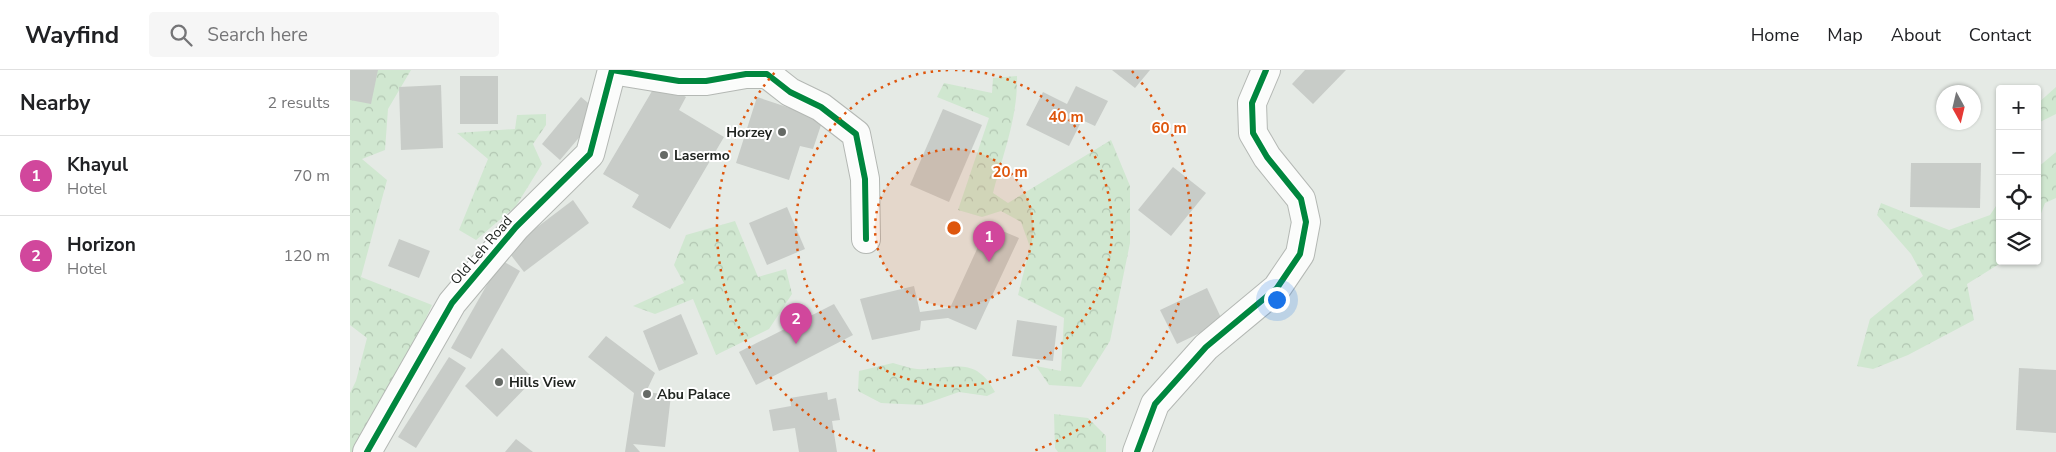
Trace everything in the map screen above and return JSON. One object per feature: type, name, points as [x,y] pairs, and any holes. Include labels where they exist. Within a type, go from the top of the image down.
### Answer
[{"type":"street","points":[[612,70],[679,81],[706,81],[746,74],[767,74],[790,92],[821,107],[856,134],[865,179],[866,239]]},
{"type":"street","name":"Old Leh Road","points":[[368,452],[452,303],[516,227],[590,154],[612,70]]},
{"type":"street","points":[[1136,452],[1155,404],[1206,347],[1277,288],[1300,254],[1306,222],[1301,199],[1266,157],[1252,133],[1252,103],[1266,70]]},
{"type":"green space","points":[[350,70],[411,70],[388,109],[385,150],[362,159],[387,180],[361,277],[432,305],[393,389],[359,452],[350,452],[350,393],[356,381],[367,338],[350,325]]},
{"type":"green space","points":[[1017,76],[1017,91],[1012,121],[993,193],[1008,203],[1111,140],[1130,186],[1130,243],[1110,341],[1081,387],[1049,385],[1036,366],[1061,371],[1064,318],[1018,295],[1030,247],[1021,222],[1001,211],[982,217],[958,210],[989,118],[937,97],[944,83],[992,93],[993,78]]},
{"type":"green space","points":[[2056,87],[2056,114],[2041,122],[2041,100]]},
{"type":"green space","points":[[546,114],[546,125],[533,144],[542,164],[516,206],[476,240],[459,230],[488,159],[457,133],[515,129],[517,115]]},
{"type":"green space","points":[[2056,152],[2056,198],[2045,203],[2041,214],[2041,175],[2041,165]]},
{"type":"green space","points":[[1881,203],[1949,230],[1990,215],[1996,206],[1996,265],[1998,265],[1967,284],[1974,320],[1908,355],[1873,369],[1857,366],[1870,319],[1923,276],[1911,254],[1877,215]]},
{"type":"green space","points":[[735,221],[758,277],[786,269],[792,294],[769,329],[716,355],[693,299],[655,314],[633,306],[684,283],[674,265],[686,235]]},
{"type":"green space","points":[[893,363],[916,369],[964,367],[973,369],[988,381],[995,392],[987,396],[959,392],[922,405],[881,403],[858,391],[859,371]]},
{"type":"green space","points":[[1054,414],[1088,418],[1106,436],[1106,452],[1058,452],[1055,448]]},
{"type":"building","points":[[350,70],[378,70],[371,104],[350,100]]},
{"type":"building","points":[[1112,70],[1150,70],[1135,88]]},
{"type":"building","points":[[1305,70],[1346,70],[1313,104],[1292,84]]},
{"type":"building","points":[[460,76],[498,76],[498,124],[460,124]]},
{"type":"building","name":"Lasermo","points":[[658,81],[686,97],[679,110],[724,137],[670,229],[632,207],[639,195],[603,174]]},
{"type":"building","points":[[441,85],[443,148],[401,150],[399,87]]},
{"type":"building","points":[[1076,86],[1108,101],[1095,126],[1082,120],[1069,146],[1026,125],[1043,92],[1067,104]]},
{"type":"building","points":[[581,97],[600,113],[560,160],[542,144]]},
{"type":"building","name":"Horzey","points":[[757,97],[823,119],[813,149],[800,146],[789,180],[736,163]]},
{"type":"building","points":[[943,109],[982,125],[949,202],[910,185]]},
{"type":"building","points":[[1911,163],[1981,163],[1980,208],[1910,207]]},
{"type":"building","points":[[1173,167],[1206,193],[1171,236],[1138,210]]},
{"type":"building","points":[[573,200],[589,223],[524,272],[507,250]]},
{"type":"building","points":[[787,207],[805,249],[767,265],[749,223]]},
{"type":"building","points":[[988,225],[1019,238],[976,330],[948,318],[921,321],[920,330],[872,340],[860,299],[914,286],[920,312],[950,308]]},
{"type":"building","points":[[399,239],[430,251],[419,278],[388,266]]},
{"type":"building","points":[[501,260],[520,271],[471,359],[451,348]]},
{"type":"building","points":[[1207,288],[1223,322],[1177,344],[1160,310]]},
{"type":"building","points":[[834,304],[853,335],[756,385],[739,352]]},
{"type":"building","points":[[681,314],[698,354],[659,371],[643,331]]},
{"type":"building","points":[[1017,320],[1057,326],[1053,361],[1012,356]]},
{"type":"building","name":"Abu Palace","points":[[606,336],[655,373],[646,392],[671,395],[665,447],[633,444],[640,452],[625,452],[634,393],[588,357]]},
{"type":"building","name":"Hills View","points":[[502,348],[534,379],[497,417],[465,386]]},
{"type":"building","points":[[449,357],[466,368],[416,448],[398,437]]},
{"type":"building","points":[[2019,368],[2056,370],[2056,433],[2016,430]]},
{"type":"building","points":[[827,392],[828,400],[836,398],[840,420],[832,421],[837,452],[799,452],[795,428],[773,431],[769,410],[791,406],[790,398]]},
{"type":"building","points":[[516,439],[533,452],[505,452]]},
{"type":"cycle path","points":[[612,70],[679,81],[706,81],[746,74],[767,74],[790,92],[821,107],[856,134],[865,179],[866,239]]},
{"type":"cycle path","points":[[367,452],[452,303],[516,227],[590,154],[612,70]]},
{"type":"cycle path","points":[[1137,452],[1155,404],[1206,347],[1277,288],[1300,254],[1306,222],[1301,199],[1267,157],[1253,133],[1252,103],[1266,70]]},
{"type":"place","name":"Horzey","points":[[782,132]]},
{"type":"place","name":"Lasermo","points":[[664,155]]},
{"type":"place","name":"Khayul","points":[[989,262]]},
{"type":"place","name":"Horizon","points":[[796,344]]},
{"type":"place","name":"Hills View","points":[[499,382]]},
{"type":"place","name":"Abu Palace","points":[[647,394]]}]
